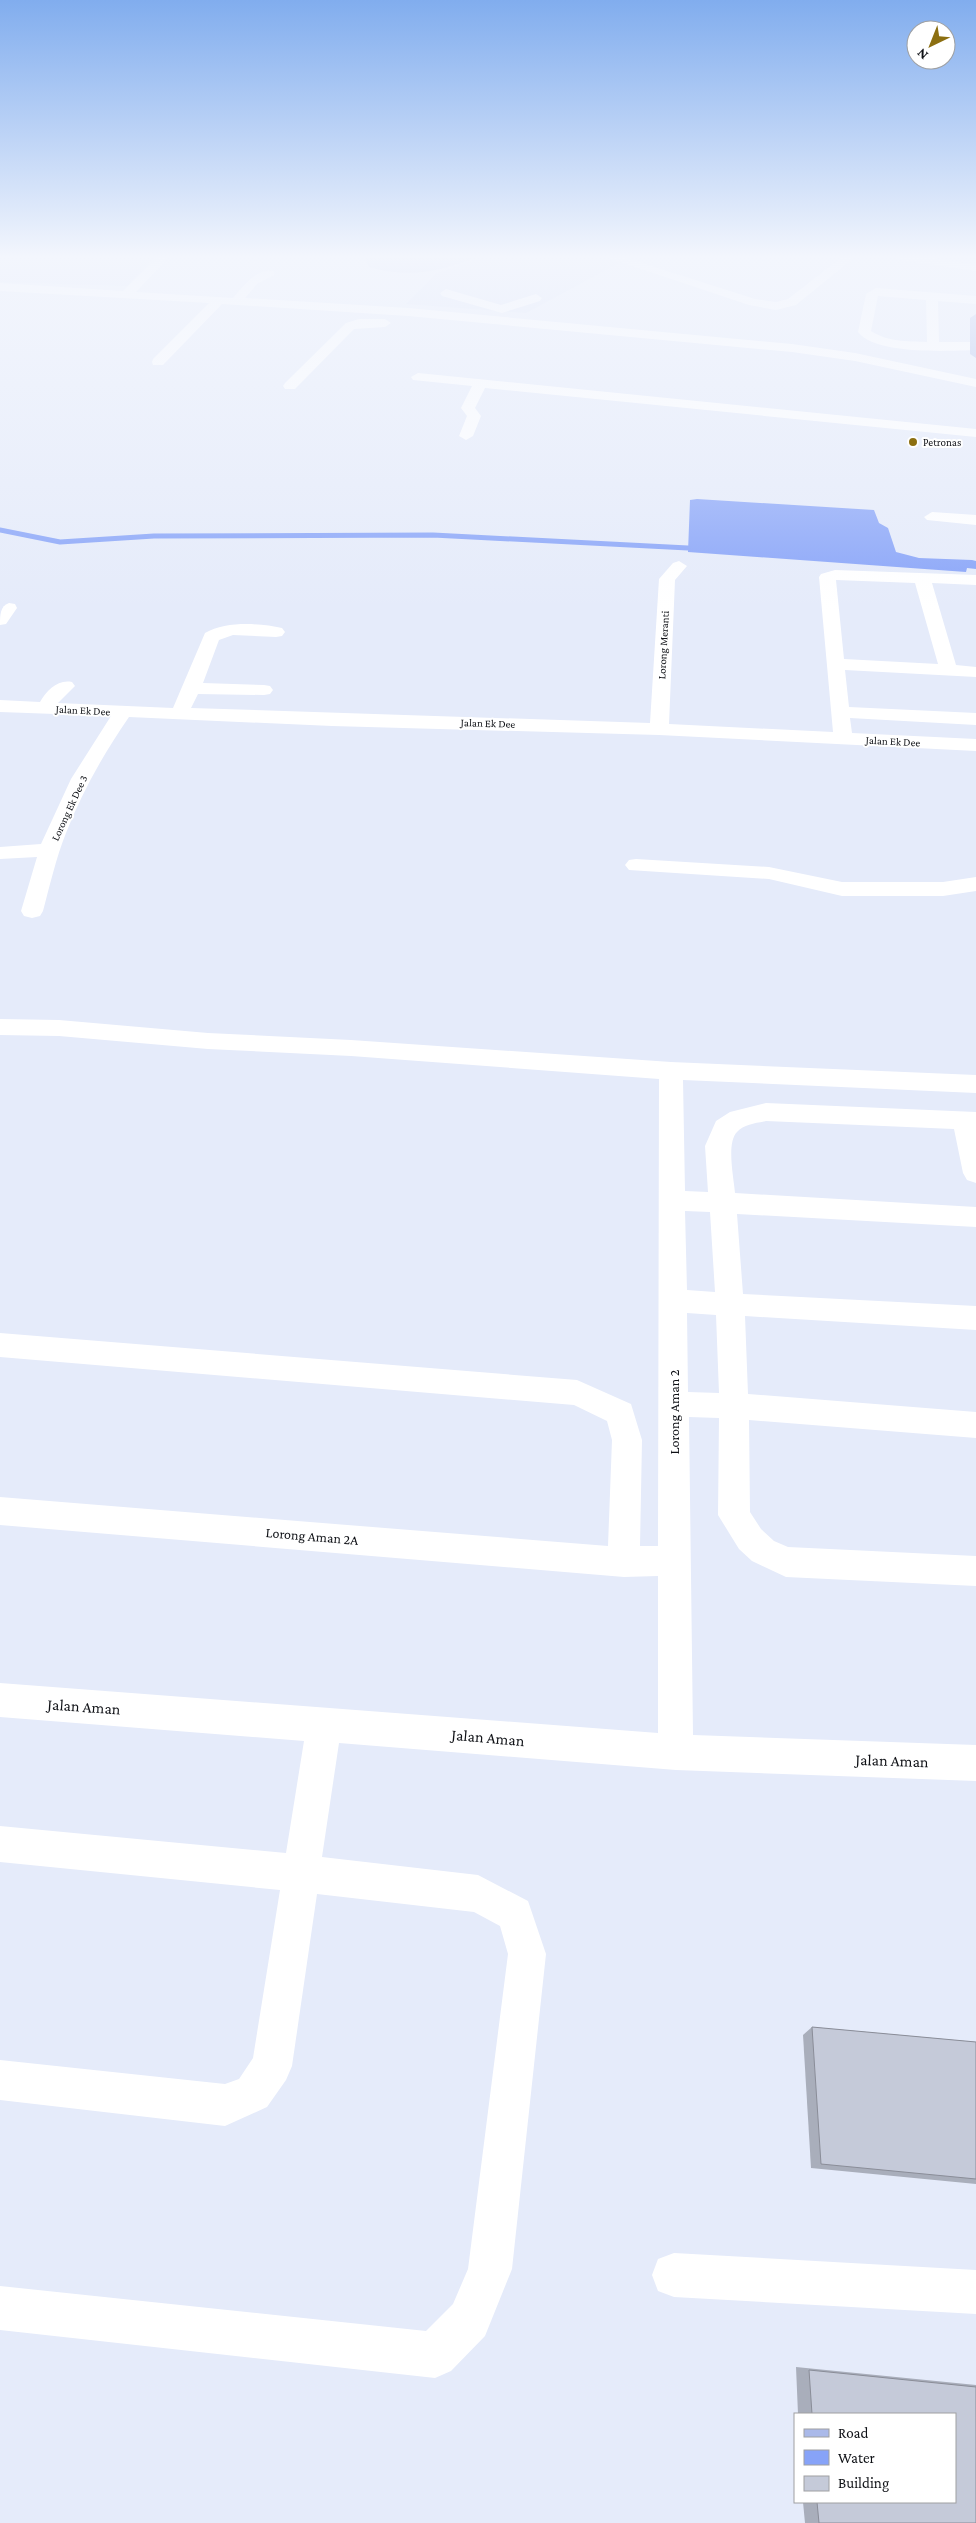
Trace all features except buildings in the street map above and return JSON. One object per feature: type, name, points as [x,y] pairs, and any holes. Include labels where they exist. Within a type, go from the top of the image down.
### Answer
[{"type":"street","points":[[290,386],[301,375]]},
{"type":"street","points":[[937,375],[976,383]]},
{"type":"street","points":[[418,377],[976,433]]},
{"type":"street","points":[[466,436],[474,416],[468,408],[480,384]]},
{"type":"street","points":[[932,517],[976,520]]},
{"type":"street","name":"Lorong Meranti","points":[[659,729],[667,579],[679,566]]},
{"type":"street","points":[[843,738],[827,577],[835,575],[976,580]]},
{"type":"street","points":[[922,578],[948,670]]},
{"type":"street","points":[[180,713],[192,688],[210,637],[216,633],[276,632]]},
{"type":"street","points":[[835,664],[976,672]]},
{"type":"street","points":[[46,708],[53,696],[66,686]]},
{"type":"street","points":[[192,688],[264,690]]},
{"type":"street","name":"Jalan Ek Dee","points":[[0,706],[332,720],[659,729],[976,745]]},
{"type":"street","name":"Lorong Ek Dee 3","points":[[32,911],[50,850],[88,768],[123,712]]},
{"type":"street","points":[[840,712],[976,719]]},
{"type":"street","points":[[0,853],[50,850]]},
{"type":"street","points":[[636,865],[769,873],[842,889],[943,889],[976,884]]},
{"type":"street","points":[[0,1027],[59,1028],[208,1041],[351,1048],[672,1071],[976,1084]]},
{"type":"street","name":"Lorong Aman 2","points":[[672,1071],[676,1752]]},
{"type":"street","points":[[976,1173],[970,1121],[766,1112],[739,1118],[724,1127],[718,1146],[730,1303],[734,1406],[734,1515],[750,1539],[763,1551],[786,1562],[976,1571]]},
{"type":"street","points":[[672,1200],[976,1217]]},
{"type":"street","points":[[673,1301],[976,1318]]},
{"type":"street","points":[[0,1345],[577,1393],[620,1413],[627,1440],[624,1562]]},
{"type":"street","points":[[674,1404],[734,1406],[976,1425]]},
{"type":"street","name":"Lorong Aman 2A","points":[[0,1511],[624,1562],[674,1560]]},
{"type":"street","name":"Jalan Aman","points":[[0,1700],[676,1752],[976,1763]]},
{"type":"street","points":[[0,2080],[225,2106],[254,2093],[272,2066],[324,1724]]},
{"type":"street","points":[[0,1844],[302,1873],[478,1894],[515,1914],[527,1954],[490,2269],[469,2320],[435,2355],[0,2308]]},
{"type":"street","points":[[674,2275],[976,2292]]},
{"type":"water","points":[[690,500],[874,510],[879,523],[888,528],[896,552],[919,558],[972,560],[976,561],[976,569],[967,568],[966,572],[688,552]]},
{"type":"waterway","points":[[0,530],[60,542],[154,536],[433,535],[688,548]]},
{"type":"place","name":"Petronas","points":[[913,442]]}]
